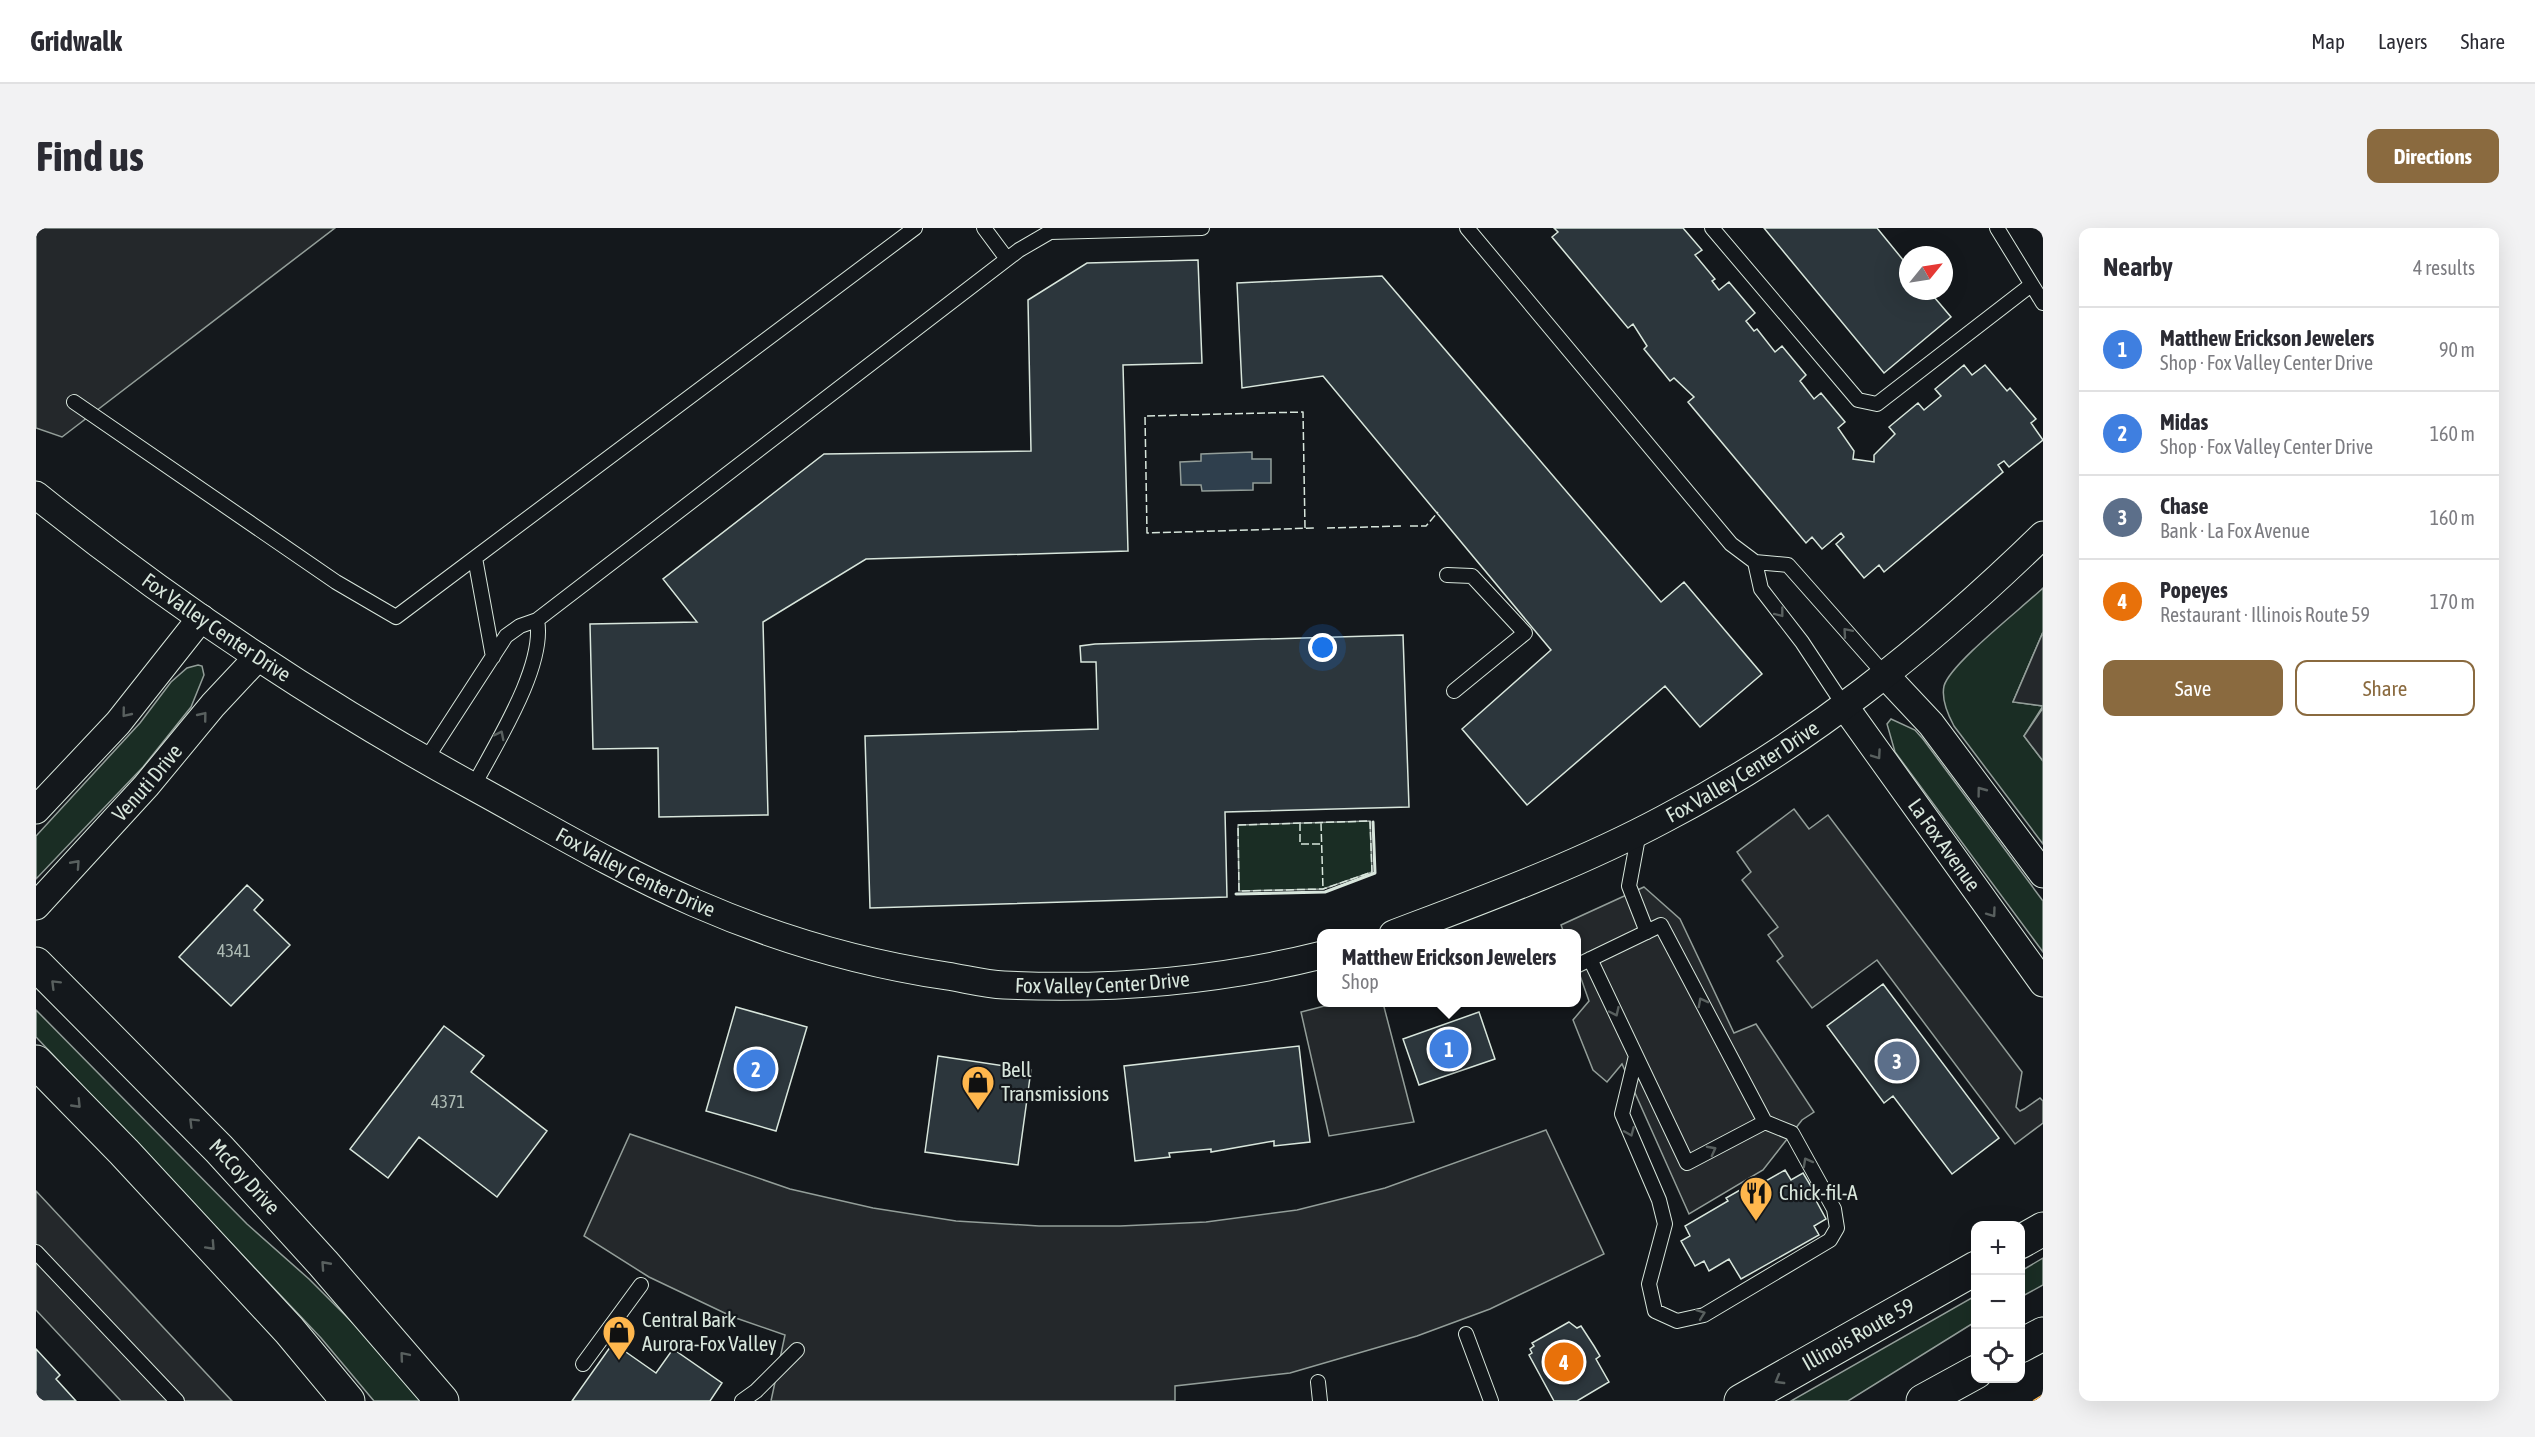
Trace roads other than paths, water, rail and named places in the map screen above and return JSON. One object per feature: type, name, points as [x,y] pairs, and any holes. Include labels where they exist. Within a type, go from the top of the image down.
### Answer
[{"type":"street","name":"Fox Valley Center Drive","points":[[36,495],[164,594],[258,657],[426,762],[594,853],[694,903],[763,929],[875,964],[1001,985],[1124,985],[1243,973],[1317,956]]},
{"type":"street","name":"Fox Valley Center Drive","points":[[1403,929],[1545,874],[1639,832],[1726,784],[1845,707],[1886,676],[1976,600],[2043,535]]},
{"type":"street","points":[[36,810],[118,723],[201,618]]},
{"type":"street","name":"Venuti Drive","points":[[36,906],[146,786],[213,705],[258,657]]},
{"type":"street","points":[[1886,676],[1931,724],[2043,874]]},
{"type":"street","name":"La Fox Avenue","points":[[1845,707],[1875,753],[2043,983]]},
{"type":"street","name":"McCoy Drive","points":[[36,964],[219,1149],[330,1270],[441,1401]]},
{"type":"street","points":[[36,1062],[124,1152],[281,1322],[348,1401]]},
{"type":"street","points":[[2025,1239],[2043,1230]]},
{"type":"street","name":"Illinois Route 59","points":[[1741,1401],[1971,1271]]},
{"type":"street","points":[[2025,1343],[2043,1334]]},
{"type":"street","points":[[1923,1401],[1971,1375]]},
{"type":"lane","points":[[74,402],[310,564],[396,617],[915,228]]},
{"type":"lane","points":[[984,228],[1007,259]]},
{"type":"lane","points":[[426,762],[506,636],[520,626],[537,620],[1007,259],[1050,232],[1202,228]]},
{"type":"lane","points":[[1467,228],[1731,544],[1755,562],[1788,565],[1886,676]]},
{"type":"lane","points":[[1712,228],[1858,400],[1877,404],[2031,285]]},
{"type":"lane","points":[[1997,228],[2043,303]]},
{"type":"lane","points":[[475,558],[492,657]]},
{"type":"lane","points":[[1755,562],[1761,589],[1802,642],[1845,707]]},
{"type":"lane","points":[[1447,574],[1472,576],[1525,633],[1454,691]]},
{"type":"lane","points":[[473,787],[513,711],[537,654],[540,636],[537,620]]},
{"type":"lane","points":[[1639,832],[1629,886],[1647,932]]},
{"type":"lane","points":[[1581,964],[1661,925],[1765,1122],[1792,1133],[1834,1209],[1837,1228],[1830,1240],[1704,1315],[1677,1322],[1655,1311],[1649,1284],[1665,1224],[1659,1200],[1622,1114],[1636,1056]]},
{"type":"lane","points":[[1590,959],[1687,1163],[1765,1122]]},
{"type":"lane","points":[[36,1252],[177,1401]]},
{"type":"lane","points":[[583,1364],[641,1285]]},
{"type":"lane","points":[[1466,1334],[1491,1401]]},
{"type":"lane","points":[[742,1401],[756,1391],[797,1350]]},
{"type":"lane","points":[[1318,1382],[1320,1401]]},
{"type":"water","points":[[1252,452],[1252,459],[1271,459],[1271,483],[1253,483],[1253,490],[1202,491],[1201,485],[1181,485],[1180,462],[1201,461],[1201,454]]},
{"type":"place","name":"Matthew Erickson Jewelers","points":[[1449,1049]]},
{"type":"place","name":"Chase","points":[[1897,1061]]},
{"type":"place","name":"Midas","points":[[756,1069]]},
{"type":"place","name":"Bell Transmissions","points":[[978,1111]]},
{"type":"place","name":"Chick-fil-A","points":[[1756,1222]]},
{"type":"place","name":"Central Bark Aurora-Fox Valley","points":[[619,1361]]},
{"type":"place","name":"Popeyes","points":[[1564,1362]]}]
